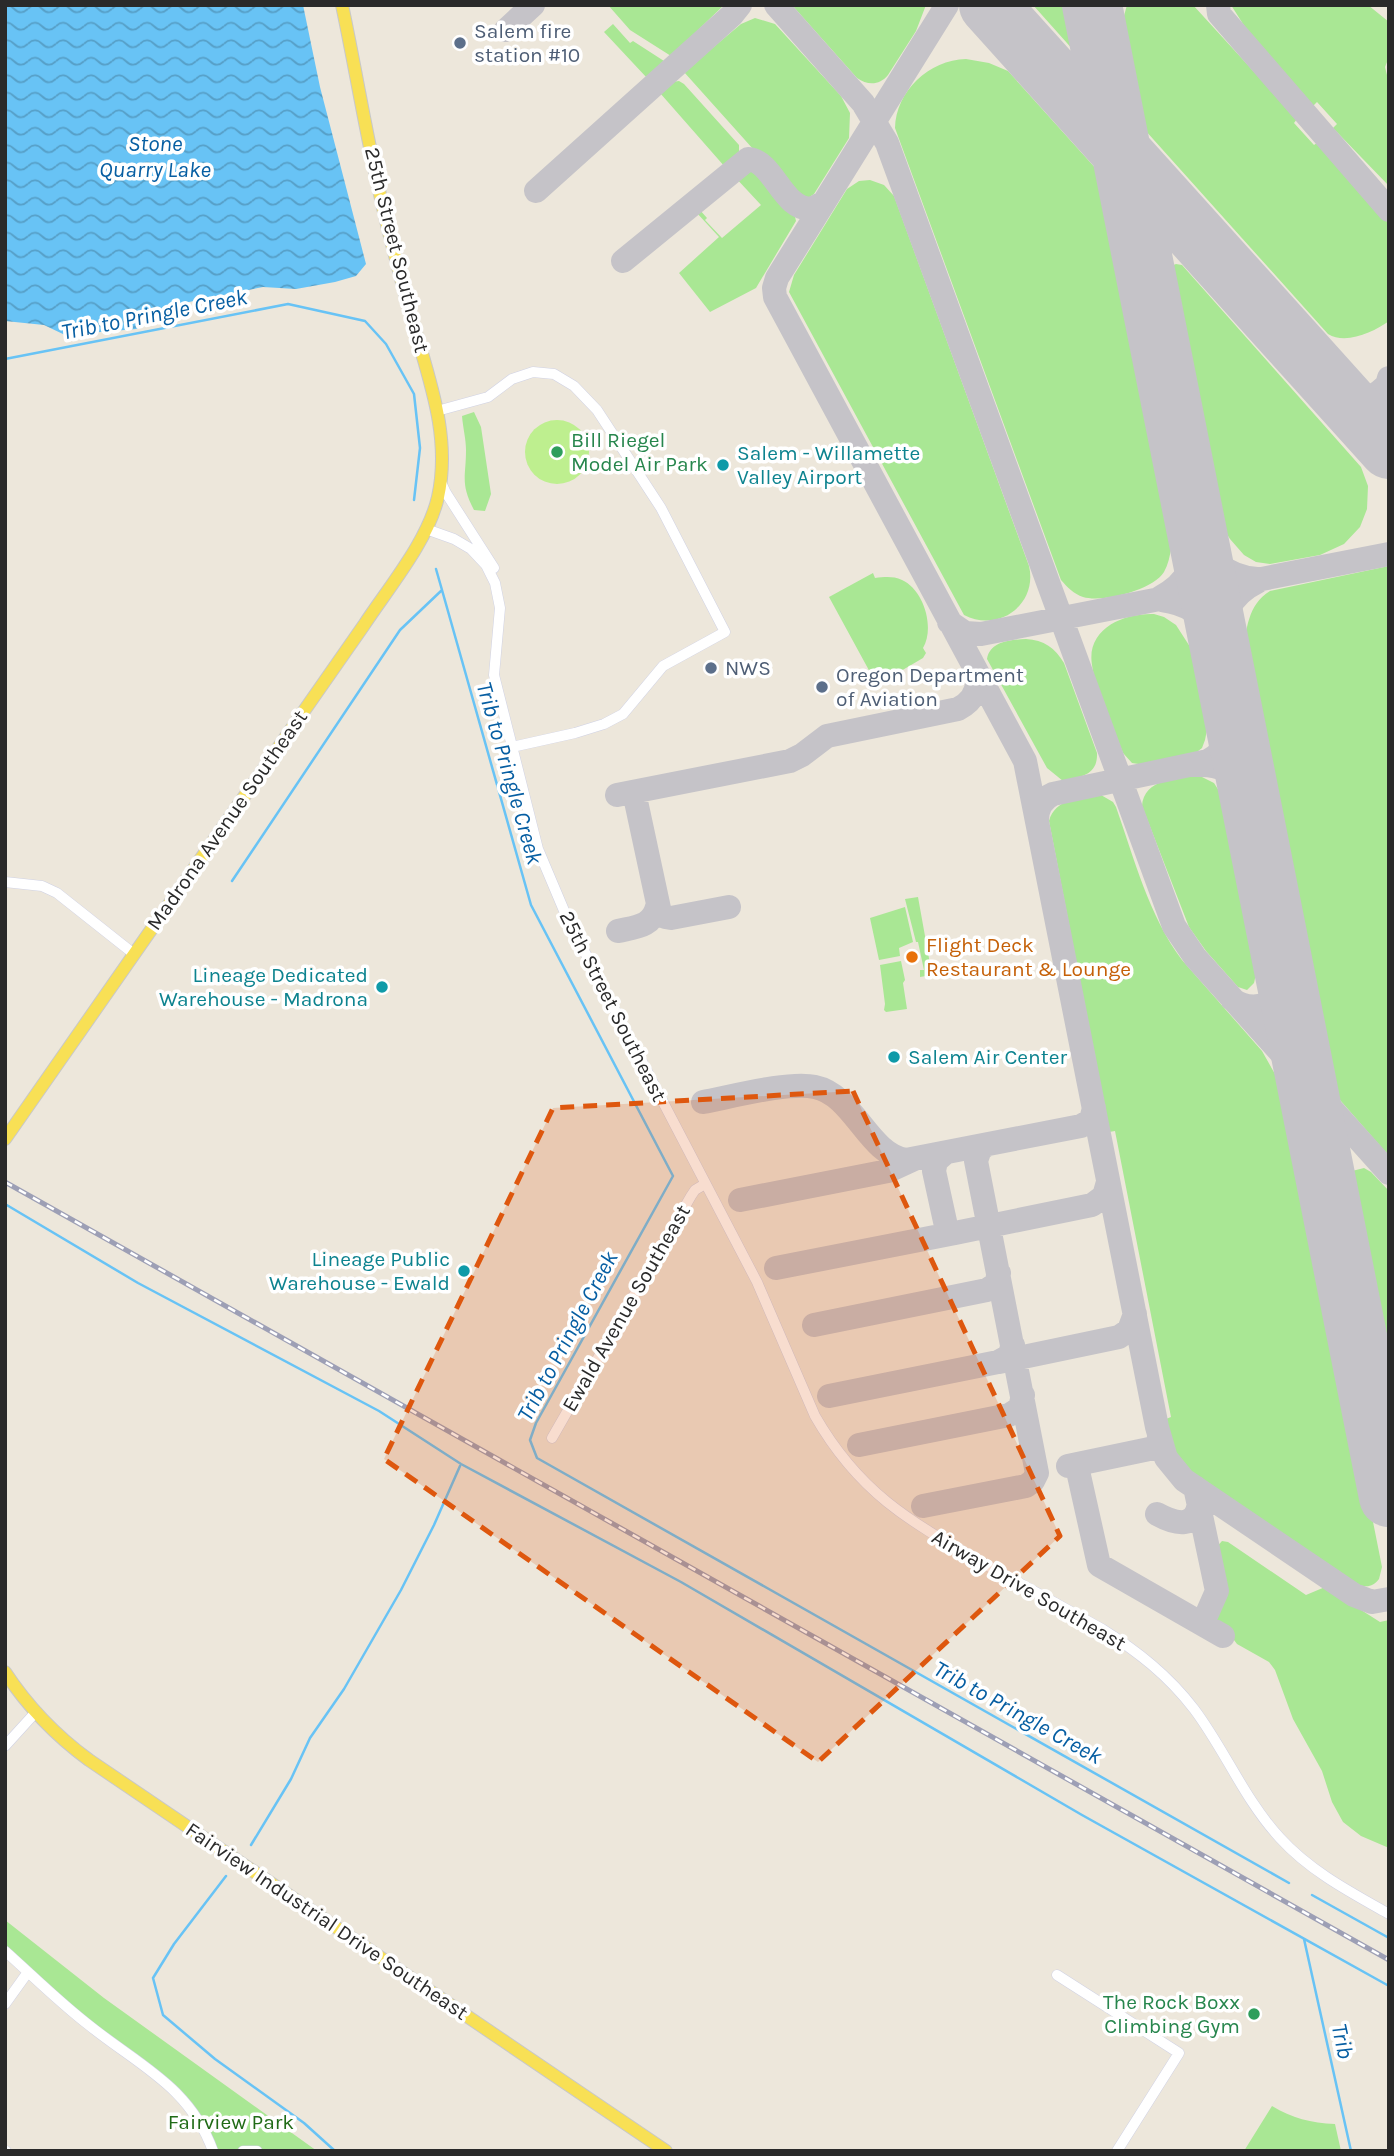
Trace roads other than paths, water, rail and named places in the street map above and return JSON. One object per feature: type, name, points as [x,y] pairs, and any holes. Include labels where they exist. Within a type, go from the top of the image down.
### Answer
[{"type":"main road","name":"25th Street Southeast","points":[[342,5],[391,242],[437,411],[442,446],[438,495]]},
{"type":"main road","name":"Madrona Avenue Southeast","points":[[5,1139],[364,625],[426,529],[438,495]]},
{"type":"main road","name":"Fairview Industrial Drive Southeast","points":[[5,1672],[35,1713],[57,1735],[89,1760],[666,2151]]},
{"type":"street","points":[[437,411],[488,397],[512,379],[533,372],[554,374],[574,386],[597,410],[661,508],[724,632],[663,666],[623,714],[614,719],[575,733],[512,747]]},
{"type":"street","points":[[440,480],[492,563],[496,574],[495,583]]},
{"type":"street","name":"25th Street Southeast","points":[[426,529],[454,539],[471,549],[486,565],[495,583],[500,608],[494,675],[532,828],[547,871],[568,920],[763,1294],[815,1416],[830,1441],[863,1481]]},
{"type":"street","points":[[5,882],[42,886],[57,893],[134,954]]},
{"type":"street","name":"Ewald Avenue Southeast","points":[[552,1438],[691,1196],[705,1184]]},
{"type":"street","name":"Airway Drive Southeast","points":[[863,1481],[891,1507],[917,1525],[1102,1629],[1147,1660],[1195,1710],[1256,1808],[1280,1839],[1320,1873],[1389,1914]]},
{"type":"street","points":[[5,1745],[35,1713]]},
{"type":"street","points":[[5,1951],[83,2021],[170,2084],[196,2115],[214,2151]]},
{"type":"street","points":[[5,2004],[28,1972]]},
{"type":"street","points":[[1057,1975],[1179,2053],[1117,2151]]},
{"type":"street","points":[[243,2151],[257,2151]]},
{"type":"water","name":"Stone Quarry Lake","points":[[5,5],[303,5],[320,87],[366,264],[356,276],[335,282],[296,289],[263,287],[189,302],[136,329],[65,335],[44,325],[5,321]]},
{"type":"waterway","name":"Trib to Pringle Creek","points":[[5,359],[288,304],[365,321],[386,344],[414,394],[420,448],[414,500]]},
{"type":"waterway","name":"Trib to Pringle Creek","points":[[232,881],[400,630],[442,590],[436,569]]},
{"type":"waterway","name":"Trib to Pringle Creek","points":[[442,590],[531,905],[673,1176],[536,1423],[530,1440],[537,1458],[1289,1883]]},
{"type":"waterway","name":"Trib to Pringle Creek","points":[[5,1204],[138,1283],[379,1411],[461,1464],[681,1582],[1082,1815],[1389,1986]]},
{"type":"waterway","name":"Trib to Pringle Creek","points":[[251,1845],[291,1779],[310,1738],[344,1689],[401,1590],[460,1466]]},
{"type":"waterway","name":"Trib to Pringle Creek","points":[[226,1876],[174,1944],[153,1978],[163,2015],[215,2059],[304,2123],[335,2151]]},
{"type":"waterway","name":"Trib to Pringle Creek","points":[[1312,1895],[1389,1938]]},
{"type":"waterway","name":"Trib","points":[[1304,1939],[1351,2151]]},
{"type":"railway","points":[[5,1182],[1389,1960]]},
{"type":"place","name":"Salem fire station #10","points":[[460,43]]},
{"type":"place","name":"Bill Riegel Model Air Park","points":[[557,452]]},
{"type":"place","name":"Salem - Willamette Valley Airport","points":[[723,465]]},
{"type":"place","name":"NWS","points":[[711,668]]},
{"type":"place","name":"Oregon Department of Aviation","points":[[822,687]]},
{"type":"place","name":"Flight Deck Restaurant & Lounge","points":[[912,957]]},
{"type":"place","name":"Lineage Dedicated Warehouse - Madrona","points":[[382,987]]},
{"type":"place","name":"Salem Air Center","points":[[894,1057]]},
{"type":"place","name":"Lineage Public Warehouse - Ewald","points":[[464,1271]]},
{"type":"place","name":"The Rock Boxx Climbing Gym","points":[[1254,2014]]},
{"type":"park label","name":"Fairview Park","points":[[231,2122]]}]
